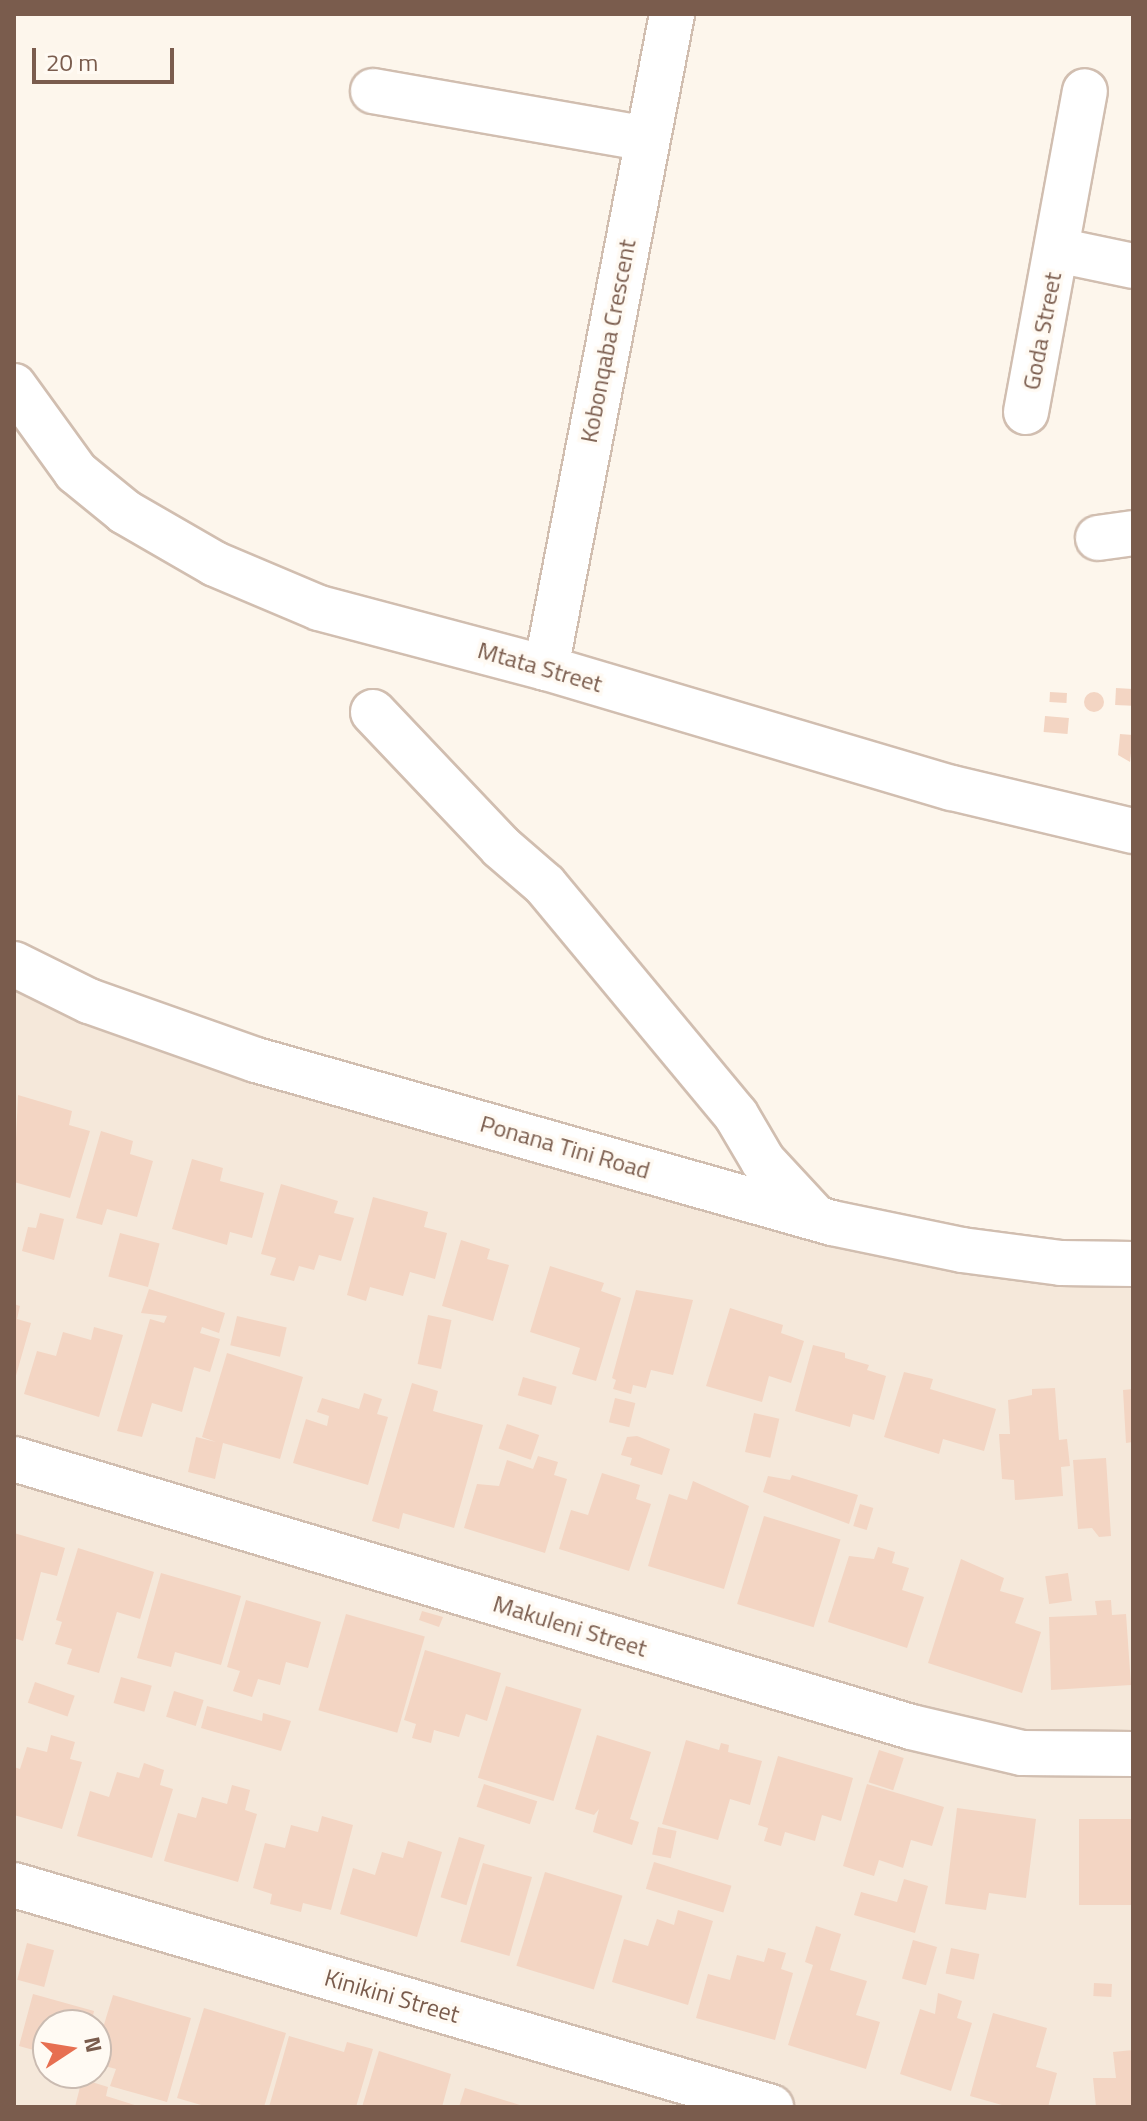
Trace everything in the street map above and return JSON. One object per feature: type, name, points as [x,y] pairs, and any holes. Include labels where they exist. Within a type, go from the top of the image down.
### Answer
[{"type":"street","name":"Kobonqaba Crescent","points":[[546,668],[672,14]]},
{"type":"street","points":[[373,91],[647,139]]},
{"type":"street","name":"Goda Street","points":[[1026,412],[1085,91]]},
{"type":"street","name":"Goda Street","points":[[1057,250],[1133,266]]},
{"type":"street","name":"Mtata Street","points":[[14,386],[76,472],[125,512],[215,564],[319,608],[546,668],[952,788],[1133,831]]},
{"type":"street","points":[[373,712],[501,847],[545,885],[736,1115],[763,1161],[815,1217]]},
{"type":"street","name":"Ponana Tini Road","points":[[14,964],[89,1001],[256,1060],[815,1217],[962,1250],[1061,1263],[1133,1264]]},
{"type":"street","name":"Makuleni Street","points":[[14,1459],[911,1727],[1022,1753],[1133,1754]]},
{"type":"street","name":"Kinikini Street","points":[[14,1885],[771,2107]]},
{"type":"shaded area","points":[[14,964],[832,1222],[1133,1264],[1133,2107],[14,2107]]},
{"type":"building","points":[[1116,688],[1133,689],[1132,706],[1115,705]]},
{"type":"building","points":[[1050,692],[1067,693],[1066,703],[1049,702]]},
{"type":"building","points":[[1094,692],[1101,695],[1104,702],[1101,709],[1094,712],[1087,709],[1084,702],[1087,695]]},
{"type":"building","points":[[1045,716],[1069,718],[1068,734],[1044,732]]},
{"type":"building","points":[[1120,734],[1133,735],[1130,762],[1118,755]]},
{"type":"building","points":[[18,1095],[72,1111],[69,1125],[90,1131],[70,1198],[14,1182]]},
{"type":"building","points":[[101,1131],[133,1141],[130,1154],[153,1161],[137,1217],[107,1209],[102,1225],[76,1218]]},
{"type":"building","points":[[192,1159],[223,1168],[220,1181],[264,1193],[252,1238],[230,1232],[227,1245],[172,1229]]},
{"type":"building","points":[[281,1184],[338,1201],[334,1213],[354,1218],[341,1261],[319,1255],[314,1270],[299,1266],[294,1281],[270,1275],[276,1258],[261,1254]]},
{"type":"building","points":[[373,1197],[428,1212],[424,1227],[447,1233],[435,1279],[410,1272],[403,1296],[370,1287],[366,1301],[347,1295]]},
{"type":"building","points":[[40,1213],[64,1219],[54,1260],[22,1251],[28,1227],[36,1228]]},
{"type":"building","points":[[120,1233],[160,1244],[148,1287],[108,1276]]},
{"type":"building","points":[[461,1240],[490,1249],[487,1259],[509,1265],[493,1321],[442,1306]]},
{"type":"building","points":[[550,1266],[604,1283],[601,1291],[621,1298],[596,1381],[572,1374],[580,1348],[530,1332]]},
{"type":"building","points":[[149,1289],[225,1313],[219,1333],[202,1327],[200,1333],[220,1339],[210,1372],[194,1367],[182,1412],[152,1403],[142,1437],[117,1431],[150,1319],[164,1323],[167,1316],[141,1313]]},
{"type":"building","points":[[636,1290],[693,1300],[673,1375],[651,1370],[646,1388],[633,1385],[631,1394],[613,1389],[616,1380],[612,1378]]},
{"type":"building","points":[[14,1304],[20,1306],[17,1319],[31,1323],[15,1379]]},
{"type":"building","points":[[730,1308],[783,1325],[781,1333],[804,1341],[791,1383],[769,1376],[762,1402],[706,1386]]},
{"type":"building","points":[[428,1315],[451,1320],[441,1369],[418,1364]]},
{"type":"building","points":[[237,1316],[287,1327],[280,1357],[230,1345]]},
{"type":"building","points":[[94,1327],[123,1335],[99,1417],[24,1394],[37,1351],[56,1356],[63,1332],[91,1340]]},
{"type":"building","points":[[813,1345],[845,1353],[845,1358],[869,1365],[867,1370],[886,1376],[874,1420],[853,1414],[850,1427],[795,1411]]},
{"type":"building","points":[[227,1353],[303,1377],[280,1459],[223,1443],[215,1479],[188,1472],[196,1437],[216,1442],[202,1437]]},
{"type":"building","points":[[904,1372],[933,1379],[930,1389],[996,1409],[984,1451],[943,1439],[939,1454],[884,1437]]},
{"type":"building","points":[[523,1377],[557,1387],[551,1405],[518,1395]]},
{"type":"building","points":[[412,1383],[438,1391],[433,1411],[483,1425],[454,1528],[403,1513],[399,1529],[372,1521]]},
{"type":"building","points":[[1055,1388],[1059,1440],[1067,1439],[1070,1466],[1061,1467],[1063,1496],[1015,1500],[1014,1480],[1002,1479],[999,1434],[1010,1434],[1008,1400],[1032,1395],[1032,1389]]},
{"type":"building","points":[[1133,1389],[1133,1442],[1126,1443],[1123,1390]]},
{"type":"building","points":[[364,1393],[382,1399],[377,1414],[388,1417],[368,1485],[293,1463],[306,1419],[327,1426],[329,1416],[317,1412],[322,1398],[359,1409]]},
{"type":"building","points":[[615,1398],[635,1403],[629,1427],[609,1422]]},
{"type":"building","points":[[754,1413],[779,1419],[770,1458],[745,1452]]},
{"type":"building","points":[[507,1424],[539,1435],[531,1460],[499,1449]]},
{"type":"building","points":[[637,1436],[670,1449],[662,1475],[630,1465],[632,1458],[621,1455],[627,1437]]},
{"type":"building","points":[[538,1456],[558,1462],[554,1475],[567,1479],[545,1553],[464,1528],[477,1484],[499,1486],[507,1460],[533,1469]]},
{"type":"building","points":[[1106,1458],[1111,1536],[1099,1537],[1092,1528],[1078,1529],[1073,1460]]},
{"type":"building","points":[[602,1473],[640,1485],[636,1499],[651,1504],[629,1571],[559,1549],[571,1510],[588,1515]]},
{"type":"building","points":[[792,1475],[858,1495],[849,1524],[763,1492],[768,1476],[790,1480]]},
{"type":"building","points":[[693,1481],[749,1506],[724,1589],[648,1566],[669,1494],[687,1500]]},
{"type":"building","points":[[860,1504],[873,1508],[867,1530],[853,1526]]},
{"type":"building","points":[[764,1516],[841,1539],[814,1627],[737,1604]]},
{"type":"building","points":[[14,1533],[65,1548],[57,1576],[41,1572],[23,1641],[14,1638]]},
{"type":"building","points":[[878,1547],[895,1552],[892,1563],[909,1568],[902,1590],[924,1597],[907,1648],[828,1622],[849,1556],[874,1559]]},
{"type":"building","points":[[78,1548],[154,1572],[140,1619],[117,1612],[99,1673],[67,1664],[72,1649],[55,1644],[62,1622],[56,1620]]},
{"type":"building","points":[[961,1559],[1004,1578],[1000,1591],[1024,1598],[1015,1623],[1041,1632],[1022,1693],[928,1663]]},
{"type":"building","points":[[161,1573],[241,1596],[221,1665],[175,1652],[171,1667],[137,1658]]},
{"type":"building","points":[[1068,1573],[1072,1601],[1049,1604],[1045,1576]]},
{"type":"building","points":[[246,1600],[321,1622],[308,1668],[286,1662],[280,1685],[258,1679],[252,1697],[233,1691],[240,1671],[227,1667]]},
{"type":"building","points":[[1111,1600],[1112,1615],[1126,1614],[1131,1685],[1051,1690],[1049,1617],[1097,1615],[1095,1601]]},
{"type":"building","points":[[422,1611],[443,1617],[439,1627],[419,1620]]},
{"type":"building","points":[[346,1614],[425,1637],[397,1733],[318,1710]]},
{"type":"building","points":[[425,1650],[501,1673],[487,1721],[466,1714],[459,1737],[434,1730],[431,1743],[412,1738],[416,1724],[404,1720]]},
{"type":"building","points":[[121,1677],[152,1686],[144,1712],[114,1703]]},
{"type":"building","points":[[35,1682],[75,1696],[68,1716],[28,1703]]},
{"type":"building","points":[[506,1686],[582,1709],[553,1801],[478,1778]]},
{"type":"building","points":[[174,1691],[204,1700],[196,1726],[166,1717]]},
{"type":"building","points":[[207,1706],[262,1721],[263,1713],[291,1721],[281,1751],[201,1728]]},
{"type":"building","points":[[51,1735],[75,1742],[70,1759],[82,1762],[62,1829],[14,1815],[14,1767],[20,1769],[27,1747],[47,1752]]},
{"type":"building","points":[[597,1735],[651,1752],[630,1819],[639,1822],[632,1845],[593,1832],[599,1809],[594,1815],[575,1809]]},
{"type":"building","points":[[686,1740],[719,1750],[721,1743],[729,1745],[728,1752],[762,1761],[750,1805],[730,1799],[718,1840],[662,1824]]},
{"type":"building","points":[[879,1750],[904,1758],[893,1790],[868,1782]]},
{"type":"building","points":[[778,1756],[853,1778],[841,1821],[822,1815],[815,1841],[785,1832],[781,1846],[764,1841],[768,1828],[758,1825]]},
{"type":"building","points":[[144,1763],[164,1770],[160,1785],[173,1789],[152,1858],[77,1836],[90,1791],[109,1797],[117,1772],[139,1778]]},
{"type":"building","points":[[484,1784],[537,1801],[530,1824],[477,1807]]},
{"type":"building","points":[[867,1784],[944,1807],[932,1846],[911,1840],[903,1868],[879,1860],[874,1876],[843,1866]]},
{"type":"building","points":[[232,1785],[250,1790],[245,1810],[257,1814],[238,1882],[164,1861],[178,1813],[196,1818],[202,1797],[227,1804]]},
{"type":"building","points":[[957,1808],[1036,1819],[1026,1898],[989,1893],[986,1910],[945,1904]]},
{"type":"building","points":[[322,1816],[353,1825],[331,1910],[303,1903],[301,1912],[270,1904],[272,1894],[253,1888],[265,1843],[285,1848],[291,1825],[318,1832]]},
{"type":"building","points":[[1079,1819],[1133,1819],[1133,1905],[1079,1905]]},
{"type":"building","points":[[658,1827],[677,1831],[671,1858],[652,1854]]},
{"type":"building","points":[[459,1837],[485,1845],[466,1905],[441,1897]]},
{"type":"building","points":[[408,1841],[442,1852],[417,1937],[340,1914],[353,1868],[375,1875],[382,1852],[403,1858]]},
{"type":"building","points":[[654,1862],[731,1886],[723,1912],[646,1889]]},
{"type":"building","points":[[483,1863],[532,1877],[509,1956],[460,1942]]},
{"type":"building","points":[[545,1872],[622,1896],[594,1989],[516,1966]]},
{"type":"building","points":[[904,1879],[928,1886],[915,1933],[854,1915],[861,1892],[897,1902]]},
{"type":"building","points":[[678,1910],[713,1921],[688,2005],[612,1982],[624,1939],[648,1946],[657,1919],[674,1925]]},
{"type":"building","points":[[816,1926],[841,1934],[830,1970],[867,1981],[856,2015],[880,2022],[866,2069],[788,2045],[813,1965],[805,1962]]},
{"type":"building","points":[[913,1940],[937,1947],[926,1985],[902,1978]]},
{"type":"building","points":[[27,1943],[54,1950],[44,1987],[17,1980]]},
{"type":"building","points":[[768,1948],[786,1953],[781,1969],[793,1973],[775,2040],[696,2018],[708,1974],[730,1980],[737,1955],[764,1962]]},
{"type":"building","points":[[951,1948],[979,1954],[974,1979],[946,1973]]},
{"type":"building","points":[[1094,1983],[1112,1984],[1111,1997],[1093,1996]]},
{"type":"building","points":[[938,1993],[962,2001],[957,2018],[972,2023],[951,2091],[900,2074],[920,2009],[935,2014]]},
{"type":"building","points":[[33,1994],[87,2009],[32,2009],[32,2050],[19,2046]]},
{"type":"building","points":[[113,1995],[191,2018],[167,2102],[112,2087],[116,2069],[112,2068],[112,2009],[109,2009]]},
{"type":"building","points":[[204,2008],[286,2033],[264,2107],[208,2107],[177,2098]]},
{"type":"building","points":[[993,2013],[1047,2028],[1036,2067],[1057,2073],[1048,2107],[1009,2107],[970,2096]]},
{"type":"building","points":[[289,2036],[344,2052],[347,2042],[373,2049],[356,2107],[269,2107]]},
{"type":"building","points":[[1133,2050],[1133,2107],[1096,2107],[1093,2078],[1116,2078],[1113,2052]]},
{"type":"building","points":[[379,2051],[451,2074],[442,2107],[362,2107]]},
{"type":"building","points":[[465,2088],[523,2106],[523,2107],[459,2107]]},
{"type":"building","points":[[80,2089],[108,2089],[106,2096],[141,2107],[75,2107]]}]
